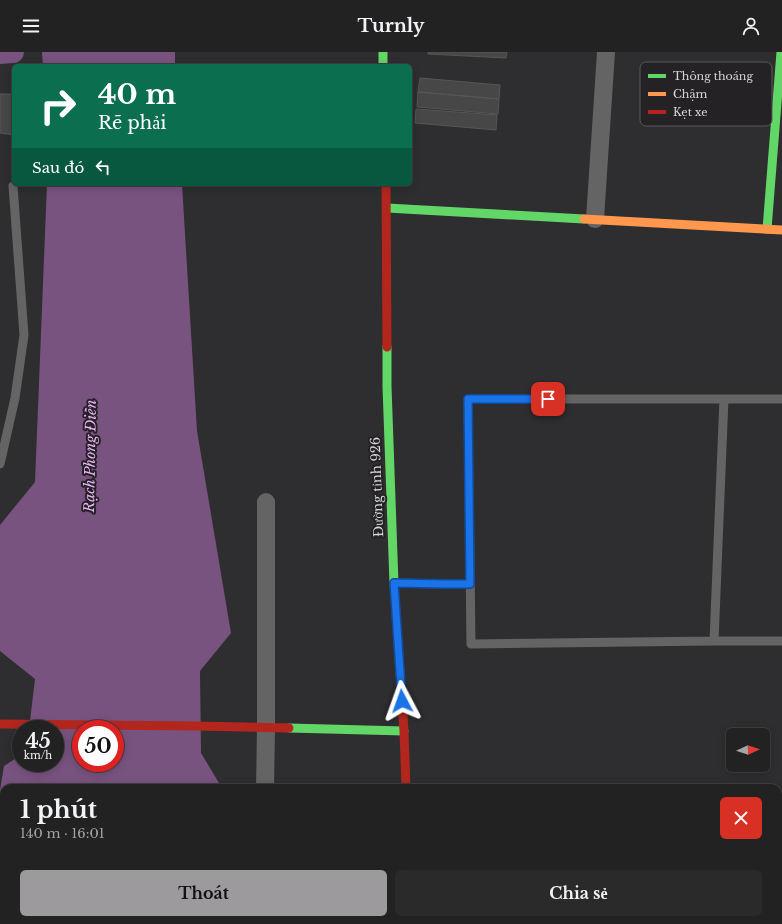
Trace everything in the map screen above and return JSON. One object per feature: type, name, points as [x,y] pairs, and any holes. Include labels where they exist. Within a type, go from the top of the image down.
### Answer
[{"type":"street","points":[[383,52],[383,64]]},
{"type":"street","points":[[596,219],[606,52]]},
{"type":"street","points":[[767,229],[781,52]]},
{"type":"street","name":"Đường tỉnh 926","points":[[386,186],[387,386],[394,583],[404,731],[406,784]]},
{"type":"street","points":[[387,208],[782,230]]},
{"type":"street","points":[[265,784],[266,502]]},
{"type":"street","points":[[0,724],[196,726],[404,731]]},
{"type":"lane","points":[[0,464],[15,398],[24,335],[14,186]]},
{"type":"lane","points":[[782,399],[468,399],[471,644],[782,641]]},
{"type":"lane","points":[[714,641],[724,399]]},
{"type":"lane","points":[[394,583],[470,584]]},
{"type":"water","points":[[42,52],[175,52],[175,64],[43,64]]},
{"type":"water","name":"Rạch Phong Điền","points":[[47,186],[182,186],[197,431],[231,633],[200,671],[201,753],[220,784],[1,784],[4,766],[12,761],[12,772],[64,772],[64,720],[30,720],[35,679],[0,651],[0,525],[35,482]]},
{"type":"building","points":[[428,52],[507,52],[506,58],[428,54]]},
{"type":"building","points":[[420,78],[500,85],[499,99],[418,92]]},
{"type":"building","points":[[418,92],[499,99],[498,114],[417,107]]},
{"type":"building","points":[[0,94],[12,94],[12,135],[0,133]]},
{"type":"building","points":[[416,109],[497,115],[496,130],[415,123]]},
{"type":"waterway","points":[[0,53],[13,52]]},
{"type":"traffic: fast","points":[[383,52],[383,64]]},
{"type":"traffic: fast","points":[[767,229],[781,52]]},
{"type":"traffic: fast","points":[[387,208],[584,219]]},
{"type":"traffic: fast","points":[[387,347],[394,584]]},
{"type":"traffic: fast","points":[[289,728],[404,731]]},
{"type":"traffic: slow","points":[[584,219],[782,230]]},
{"type":"traffic: jam","points":[[386,186],[387,347]]},
{"type":"traffic: jam","points":[[394,584],[404,731],[406,784]]},
{"type":"traffic: jam","points":[[0,724],[289,728]]},
{"type":"route","points":[[402,701],[394,583],[470,584],[468,399],[548,399]]}]
